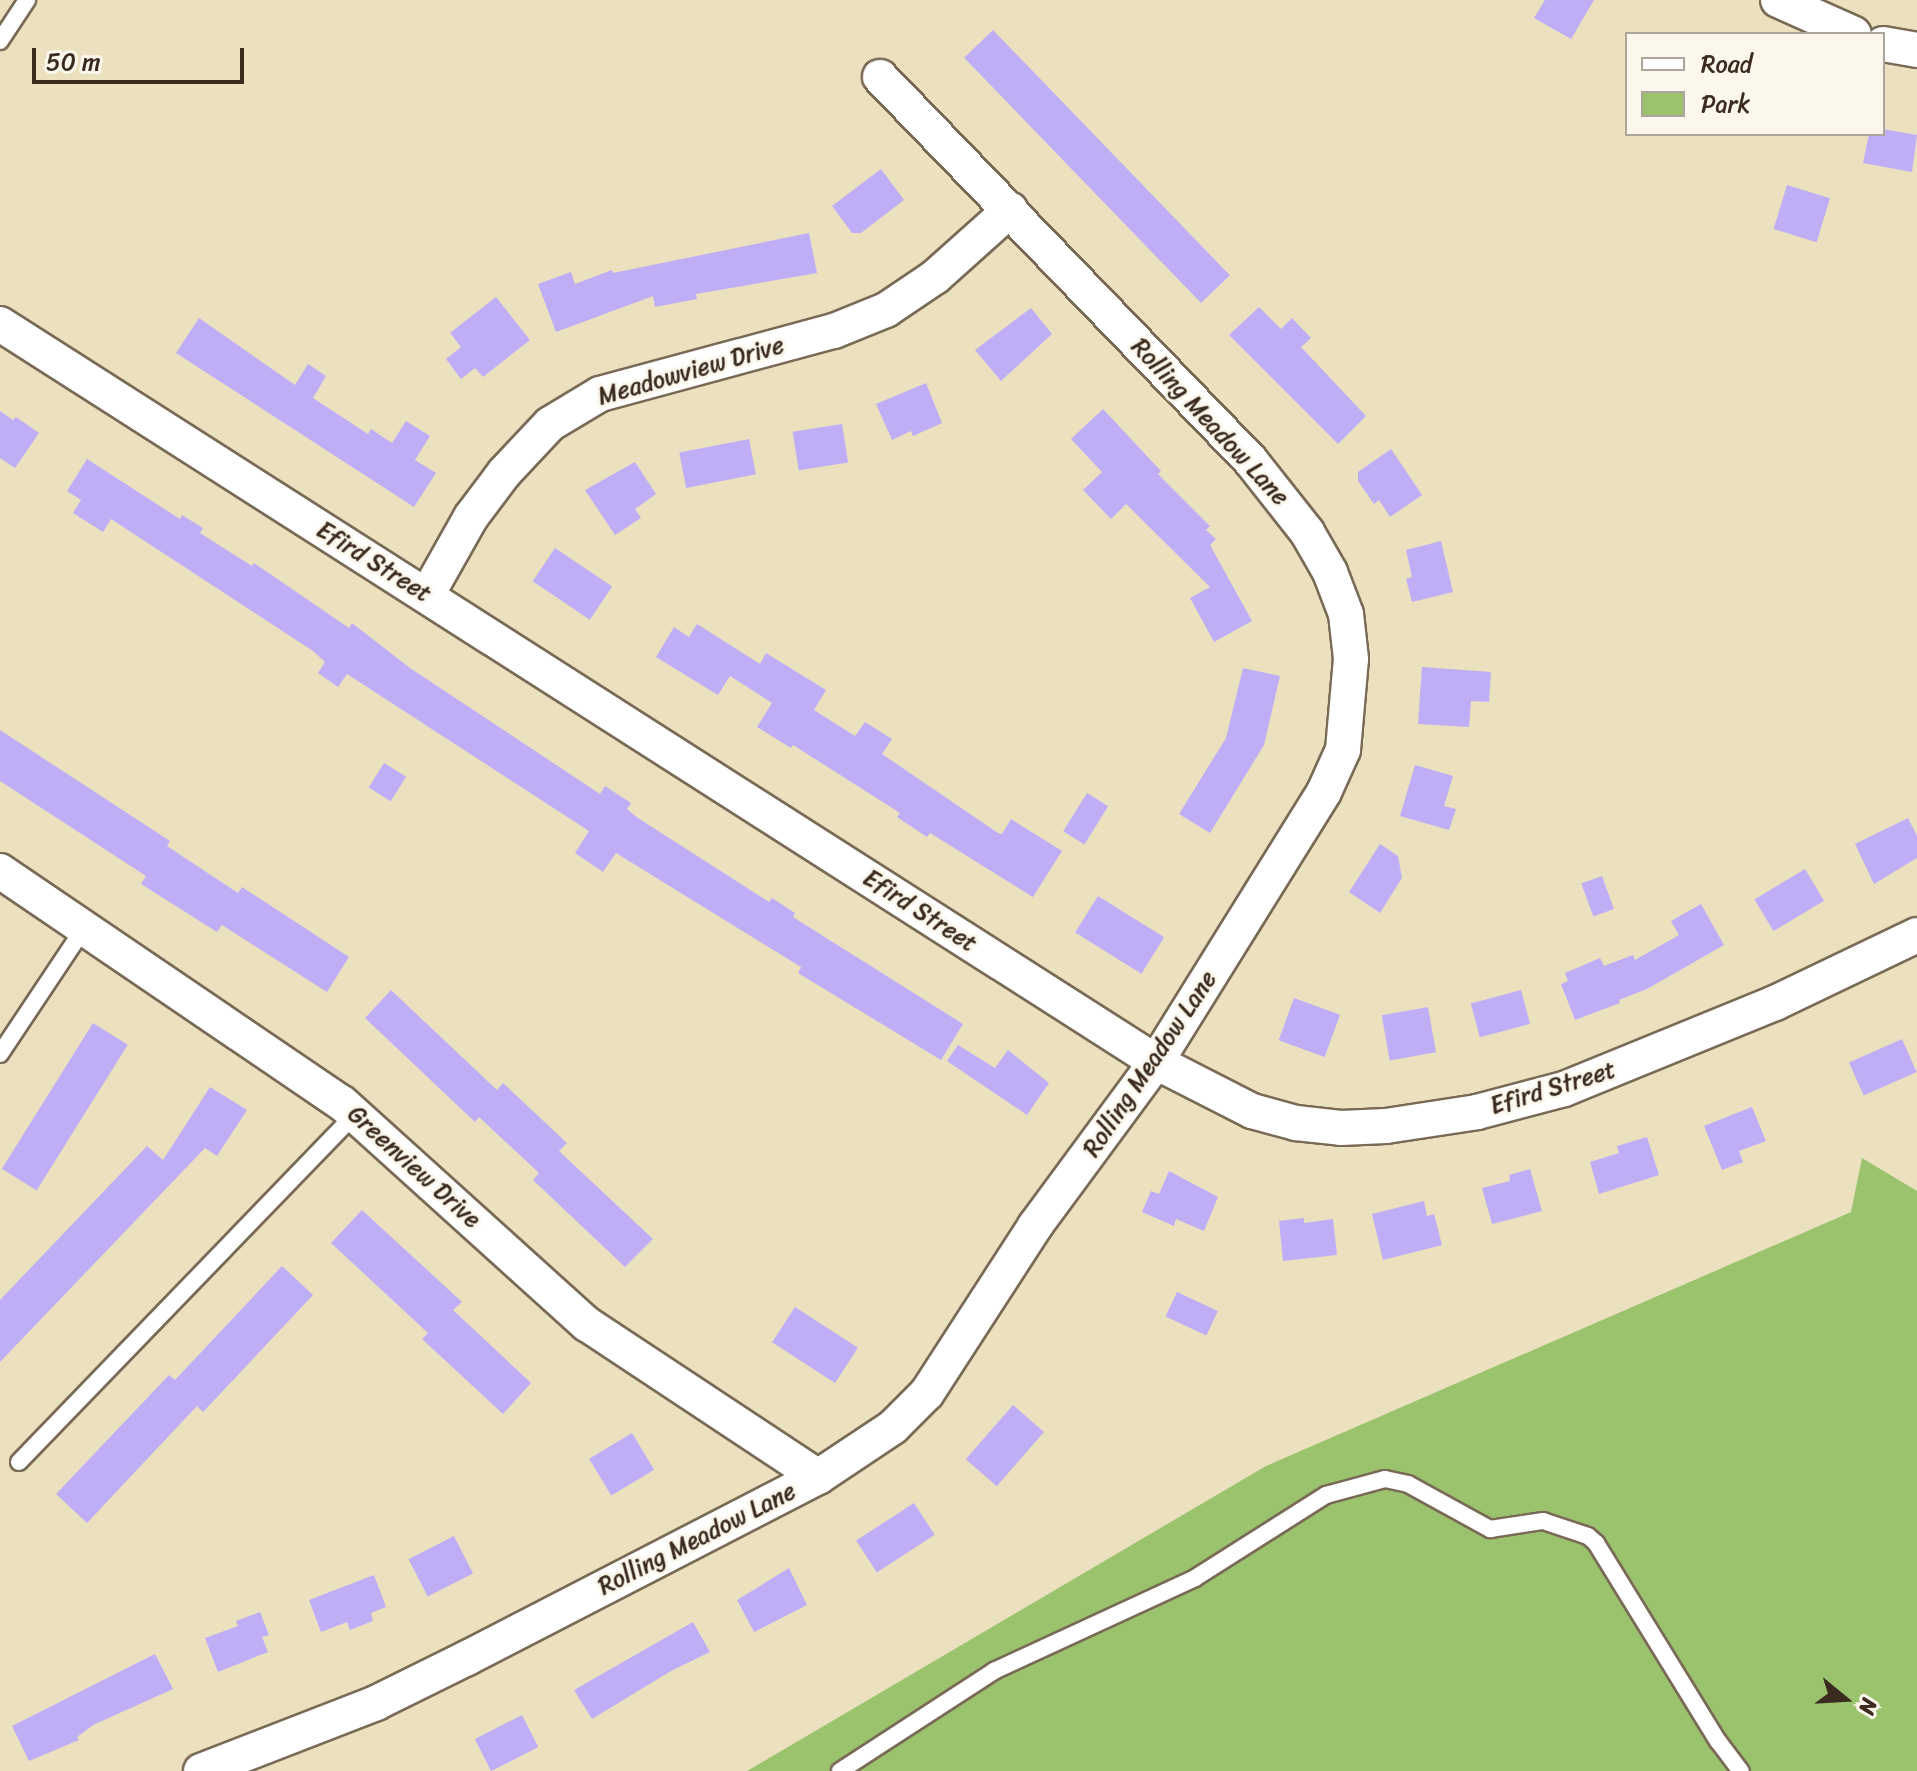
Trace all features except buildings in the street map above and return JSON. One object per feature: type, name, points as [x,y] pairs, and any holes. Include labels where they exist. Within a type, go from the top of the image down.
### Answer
[{"type":"street","points":[[1778,0],[1850,32]]},
{"type":"street","points":[[1885,44],[1917,50]]},
{"type":"street","name":"Rolling Meadow Lane","points":[[201,1771],[376,1703],[818,1477],[893,1427],[927,1393],[1035,1226],[1156,1062],[1324,792],[1343,750],[1351,659],[1346,614],[1330,572],[1307,532],[1280,495],[880,77]]},
{"type":"street","name":"Meadowview Drive","points":[[427,595],[471,517],[504,473],[550,424],[600,394],[834,331],[886,310],[935,277],[1010,210]]},
{"type":"street","name":"Efird Street","points":[[0,324],[1156,1062],[1252,1111],[1296,1123],[1341,1128],[1432,1120],[1564,1089],[1775,1003],[1917,935]]},
{"type":"street","name":"Greenview Drive","points":[[0,871],[355,1114],[587,1324],[818,1477]]},
{"type":"lane","points":[[0,41],[27,0]]},
{"type":"lane","points":[[0,1054],[84,928]]},
{"type":"lane","points":[[19,1462],[355,1114]]},
{"type":"lane","points":[[840,1771],[994,1671],[1222,1564],[1286,1517],[1326,1495],[1385,1479],[1408,1484],[1490,1529],[1543,1521],[1588,1536],[1596,1543],[1718,1741],[1741,1771]]},
{"type":"green space","points":[[1862,1158],[1917,1191],[1917,1771],[747,1771],[1266,1466],[1851,1212]]}]
